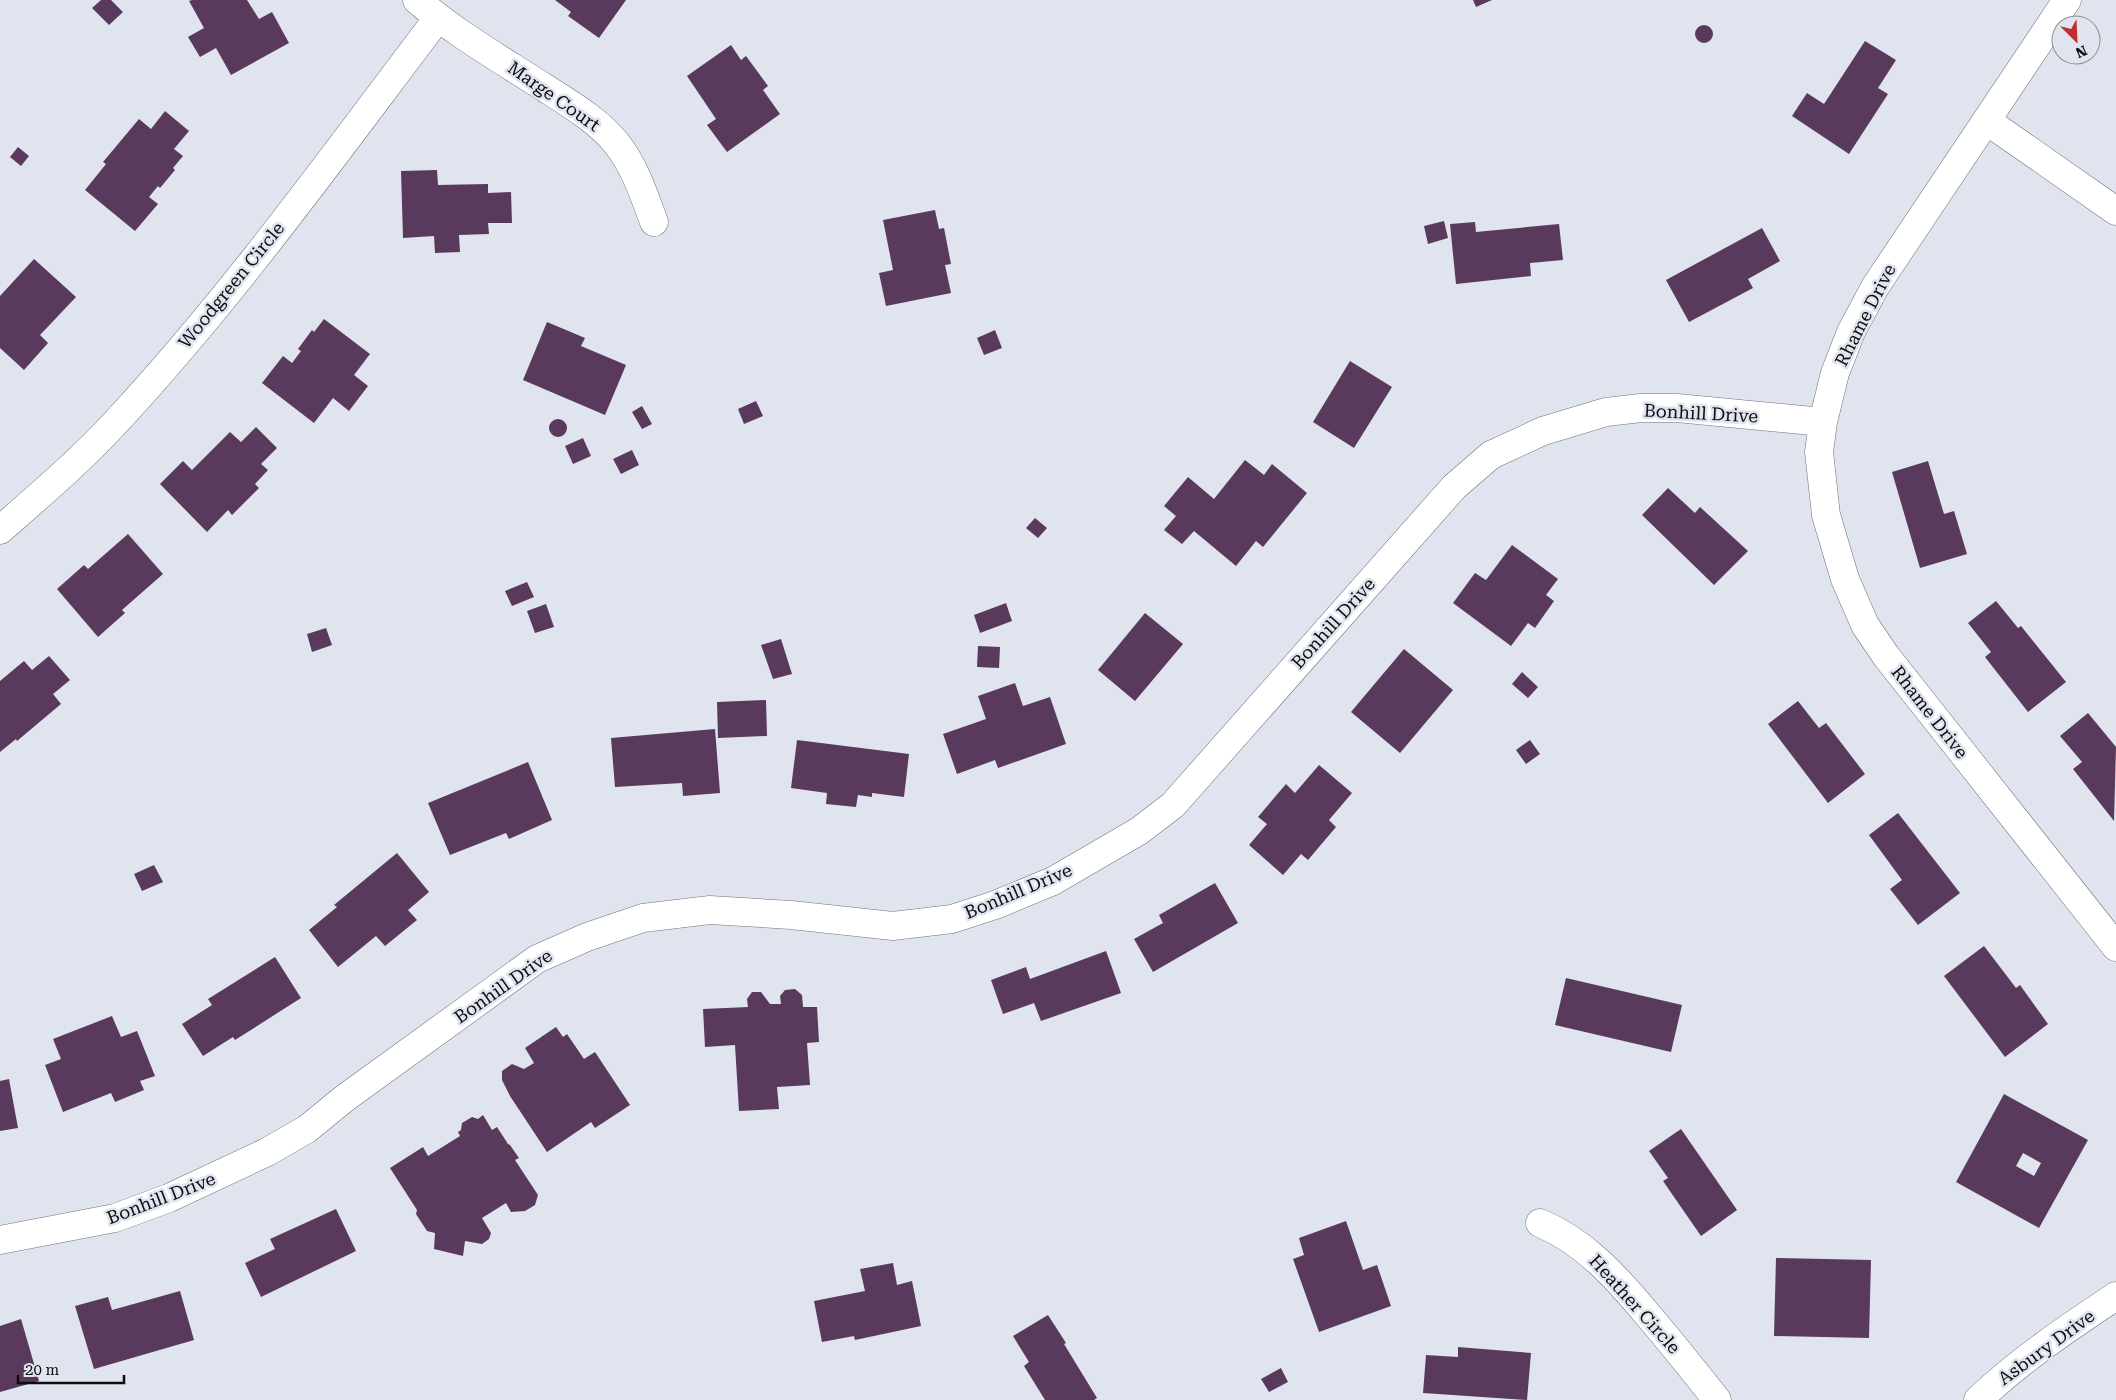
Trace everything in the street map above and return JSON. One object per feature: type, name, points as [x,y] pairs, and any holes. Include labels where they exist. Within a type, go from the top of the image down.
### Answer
[{"type":"street","name":"Marge Court","points":[[417,0],[438,18],[566,101],[603,129],[617,144],[636,173],[654,222]]},
{"type":"street","name":"Rhame Drive","points":[[2067,0],[1933,197],[1875,287],[1851,332],[1834,373],[1818,452],[1826,515],[1845,579],[1865,625],[1886,656],[2116,947]]},
{"type":"street","name":"Woodgreen Circle","points":[[0,530],[62,476],[167,365],[267,242],[438,18]]},
{"type":"street","points":[[1986,121],[2116,211]]},
{"type":"street","name":"Bonhill Drive","points":[[0,1240],[115,1218],[168,1198],[267,1152],[307,1129],[345,1098],[537,959],[586,937],[643,918],[710,910],[790,915],[892,926],[952,919],[995,905],[1053,881],[1139,831],[1173,805],[1454,487],[1491,454],[1543,431],[1585,418],[1606,412],[1641,408],[1696,409],[1823,422]]},
{"type":"street","name":"Heather Circle","points":[[1540,1222],[1558,1230],[1571,1239],[1612,1273],[1717,1400]]},
{"type":"street","name":"Asbury Drive","points":[[1978,1400],[1996,1382],[2058,1334],[2116,1296]]},
{"type":"building","points":[[101,0],[111,0],[123,12],[109,25],[92,8]]},
{"type":"building","points":[[247,0],[259,19],[272,12],[289,43],[231,75],[216,48],[200,57],[188,37],[204,28],[189,1]]},
{"type":"building","points":[[555,0],[626,0],[599,38],[568,16],[571,12]]},
{"type":"building","points":[[1473,0],[1492,0],[1476,7]]},
{"type":"building","points":[[1700,25],[1708,25],[1713,30],[1711,41],[1700,43],[1695,38],[1695,30]]},
{"type":"building","points":[[1865,41],[1896,60],[1878,88],[1888,94],[1849,154],[1792,116],[1807,93],[1824,104]]},
{"type":"building","points":[[731,45],[741,60],[746,56],[768,86],[763,90],[780,114],[727,152],[707,125],[716,119],[687,76]]},
{"type":"building","points":[[165,111],[189,131],[174,149],[183,156],[173,168],[175,170],[160,188],[158,186],[149,197],[158,204],[135,231],[85,190],[106,164],[103,162],[139,119],[151,129]]},
{"type":"building","points":[[18,147],[29,156],[21,166],[10,157]]},
{"type":"building","points":[[437,170],[438,185],[488,184],[488,193],[511,192],[512,223],[488,223],[489,234],[459,235],[460,252],[435,253],[434,236],[403,238],[401,171]]},
{"type":"building","points":[[935,210],[939,229],[944,228],[951,264],[945,265],[951,293],[886,306],[879,273],[893,270],[883,220]]},
{"type":"building","points":[[1444,221],[1448,238],[1428,244],[1424,226]]},
{"type":"building","points":[[1475,222],[1476,232],[1559,224],[1563,260],[1530,263],[1531,276],[1456,284],[1450,224]]},
{"type":"building","points":[[1762,228],[1780,261],[1748,279],[1753,288],[1689,322],[1666,280]]},
{"type":"building","points":[[34,259],[76,297],[40,335],[48,343],[24,370],[0,348],[0,296]]},
{"type":"building","points":[[324,319],[370,354],[354,375],[368,386],[349,411],[333,398],[314,423],[262,383],[283,356],[292,363],[301,351],[298,349],[312,330],[314,332]]},
{"type":"building","points":[[547,322],[585,338],[581,346],[626,365],[605,415],[523,380]]},
{"type":"building","points":[[995,330],[1002,348],[984,355],[977,338]]},
{"type":"building","points":[[1350,361],[1392,387],[1354,448],[1313,422]]},
{"type":"building","points":[[756,401],[763,416],[744,424],[738,409]]},
{"type":"building","points":[[642,406],[652,424],[642,429],[632,412]]},
{"type":"building","points":[[554,419],[562,419],[567,424],[565,435],[554,437],[549,432],[549,424]]},
{"type":"building","points":[[256,427],[277,448],[261,464],[268,470],[255,484],[259,488],[232,515],[228,510],[207,532],[160,484],[183,461],[192,470],[230,432],[241,442]]},
{"type":"building","points":[[583,438],[591,456],[573,464],[565,446]]},
{"type":"building","points":[[632,450],[639,465],[621,474],[613,459]]},
{"type":"building","points":[[1245,460],[1264,475],[1272,464],[1307,493],[1263,547],[1256,541],[1236,566],[1194,531],[1182,544],[1164,530],[1176,516],[1164,506],[1188,477],[1214,499]]},
{"type":"building","points":[[1928,461],[1944,514],[1954,511],[1967,554],[1920,568],[1892,472]]},
{"type":"building","points":[[1668,488],[1695,513],[1700,507],[1748,551],[1714,585],[1642,515]]},
{"type":"building","points":[[1035,518],[1047,528],[1038,538],[1026,528]]},
{"type":"building","points":[[128,534],[163,574],[122,610],[125,613],[98,637],[57,589],[84,565],[88,569]]},
{"type":"building","points":[[1512,545],[1558,579],[1546,595],[1554,601],[1535,628],[1528,623],[1511,646],[1453,603],[1475,573],[1486,580]]},
{"type":"building","points":[[527,582],[534,597],[512,606],[505,591]]},
{"type":"building","points":[[1996,601],[2018,628],[2021,626],[2066,682],[2028,712],[1985,657],[1991,652],[1968,623]]},
{"type":"building","points":[[1006,603],[1012,621],[980,633],[974,615]]},
{"type":"building","points":[[546,604],[554,627],[535,633],[527,611]]},
{"type":"building","points":[[1145,613],[1183,644],[1135,701],[1098,670]]},
{"type":"building","points":[[326,628],[332,645],[312,652],[307,634]]},
{"type":"building","points":[[781,639],[792,674],[773,679],[761,645]]},
{"type":"building","points":[[978,646],[1000,647],[999,668],[977,667]]},
{"type":"building","points":[[1404,649],[1453,690],[1400,753],[1351,712]]},
{"type":"building","points":[[49,656],[70,680],[53,694],[61,704],[17,741],[16,739],[0,752],[0,681],[24,661],[32,670]]},
{"type":"building","points":[[1522,672],[1538,687],[1528,698],[1512,684]]},
{"type":"building","points":[[1015,683],[1023,706],[1050,697],[1066,744],[998,768],[995,760],[957,774],[943,734],[986,719],[978,696]]},
{"type":"building","points":[[766,700],[767,736],[718,738],[717,702]]},
{"type":"building","points":[[1798,701],[1819,728],[1826,723],[1865,774],[1828,803],[1768,724]]},
{"type":"building","points":[[2088,713],[2116,747],[2114,821],[2073,769],[2082,762],[2060,736]]},
{"type":"building","points":[[715,729],[720,793],[683,796],[682,783],[615,787],[611,738]]},
{"type":"building","points":[[797,740],[909,754],[904,797],[872,793],[872,797],[858,795],[856,807],[826,804],[827,793],[791,788]]},
{"type":"building","points":[[1530,740],[1540,754],[1526,764],[1516,750]]},
{"type":"building","points":[[528,762],[552,820],[509,839],[506,833],[450,855],[428,803]]},
{"type":"building","points":[[1319,765],[1352,793],[1329,820],[1336,827],[1308,860],[1301,854],[1283,875],[1249,845],[1267,824],[1258,817],[1286,784],[1295,793]]},
{"type":"building","points":[[1898,813],[1960,893],[1918,925],[1890,889],[1902,880],[1869,835]]},
{"type":"building","points":[[397,853],[429,892],[408,910],[417,920],[385,946],[376,936],[338,967],[309,930],[337,907],[334,905]]},
{"type":"building","points":[[154,865],[163,882],[142,891],[134,874]]},
{"type":"building","points":[[1215,883],[1238,923],[1153,972],[1134,939],[1163,923],[1159,915]]},
{"type":"building","points":[[1984,946],[2016,988],[2020,985],[2048,1024],[2005,1057],[1944,976]]},
{"type":"building","points":[[1106,951],[1121,993],[1041,1021],[1034,1003],[1003,1014],[991,980],[1026,967],[1030,979]]},
{"type":"building","points":[[275,957],[301,998],[235,1040],[233,1037],[203,1056],[182,1024],[212,1005],[208,999]]},
{"type":"building","points":[[1566,978],[1682,1005],[1671,1052],[1555,1025]]},
{"type":"building","points":[[795,989],[802,995],[803,1007],[817,1007],[819,1042],[807,1043],[810,1085],[777,1087],[779,1109],[739,1111],[735,1045],[705,1047],[703,1009],[748,1007],[747,999],[752,992],[761,992],[770,1004],[781,1004],[780,996],[785,990]]},
{"type":"building","points":[[112,1016],[121,1037],[137,1031],[155,1076],[140,1081],[144,1090],[115,1102],[111,1093],[63,1112],[45,1065],[61,1059],[53,1039]]},
{"type":"building","points":[[556,1027],[563,1037],[567,1034],[584,1059],[595,1052],[630,1105],[595,1128],[591,1122],[547,1152],[510,1096],[502,1080],[502,1071],[512,1064],[524,1069],[534,1063],[525,1048]]},
{"type":"building","points":[[9,1079],[18,1128],[0,1131],[0,1081]]},
{"type":"building","points":[[2004,1094],[2088,1140],[2039,1228],[1956,1182]],"holes":[[[2023,1153],[2041,1163],[2034,1176],[2016,1166]]]},
{"type":"building","points":[[483,1115],[492,1130],[497,1127],[519,1158],[515,1160],[538,1195],[535,1205],[525,1211],[511,1212],[506,1203],[482,1218],[491,1233],[489,1239],[482,1244],[465,1241],[463,1256],[434,1249],[435,1233],[427,1231],[416,1214],[417,1210],[390,1168],[423,1147],[428,1156],[460,1136],[458,1132],[461,1130],[462,1123],[472,1117],[478,1119]]},
{"type":"building","points":[[1681,1129],[1737,1210],[1701,1236],[1663,1181],[1668,1178],[1649,1151]]},
{"type":"building","points":[[336,1209],[356,1251],[261,1297],[245,1263],[275,1249],[270,1239]]},
{"type":"building","points":[[1346,1221],[1363,1270],[1377,1265],[1391,1306],[1319,1332],[1293,1259],[1304,1255],[1299,1238]]},
{"type":"building","points":[[1776,1258],[1871,1260],[1869,1338],[1774,1336]]},
{"type":"building","points":[[893,1263],[897,1285],[912,1281],[921,1326],[855,1340],[854,1336],[822,1342],[814,1301],[865,1291],[860,1269]]},
{"type":"building","points":[[180,1291],[194,1340],[94,1369],[75,1306],[108,1297],[112,1310]]},
{"type":"building","points":[[1048,1315],[1097,1398],[1094,1400],[1045,1400],[1024,1366],[1029,1362],[1013,1336]]},
{"type":"building","points":[[21,1319],[39,1381],[0,1392],[0,1326]]},
{"type":"building","points":[[1458,1347],[1531,1353],[1527,1400],[1423,1393],[1426,1355],[1458,1357]]},
{"type":"building","points":[[1281,1368],[1288,1382],[1269,1392],[1261,1379]]}]
